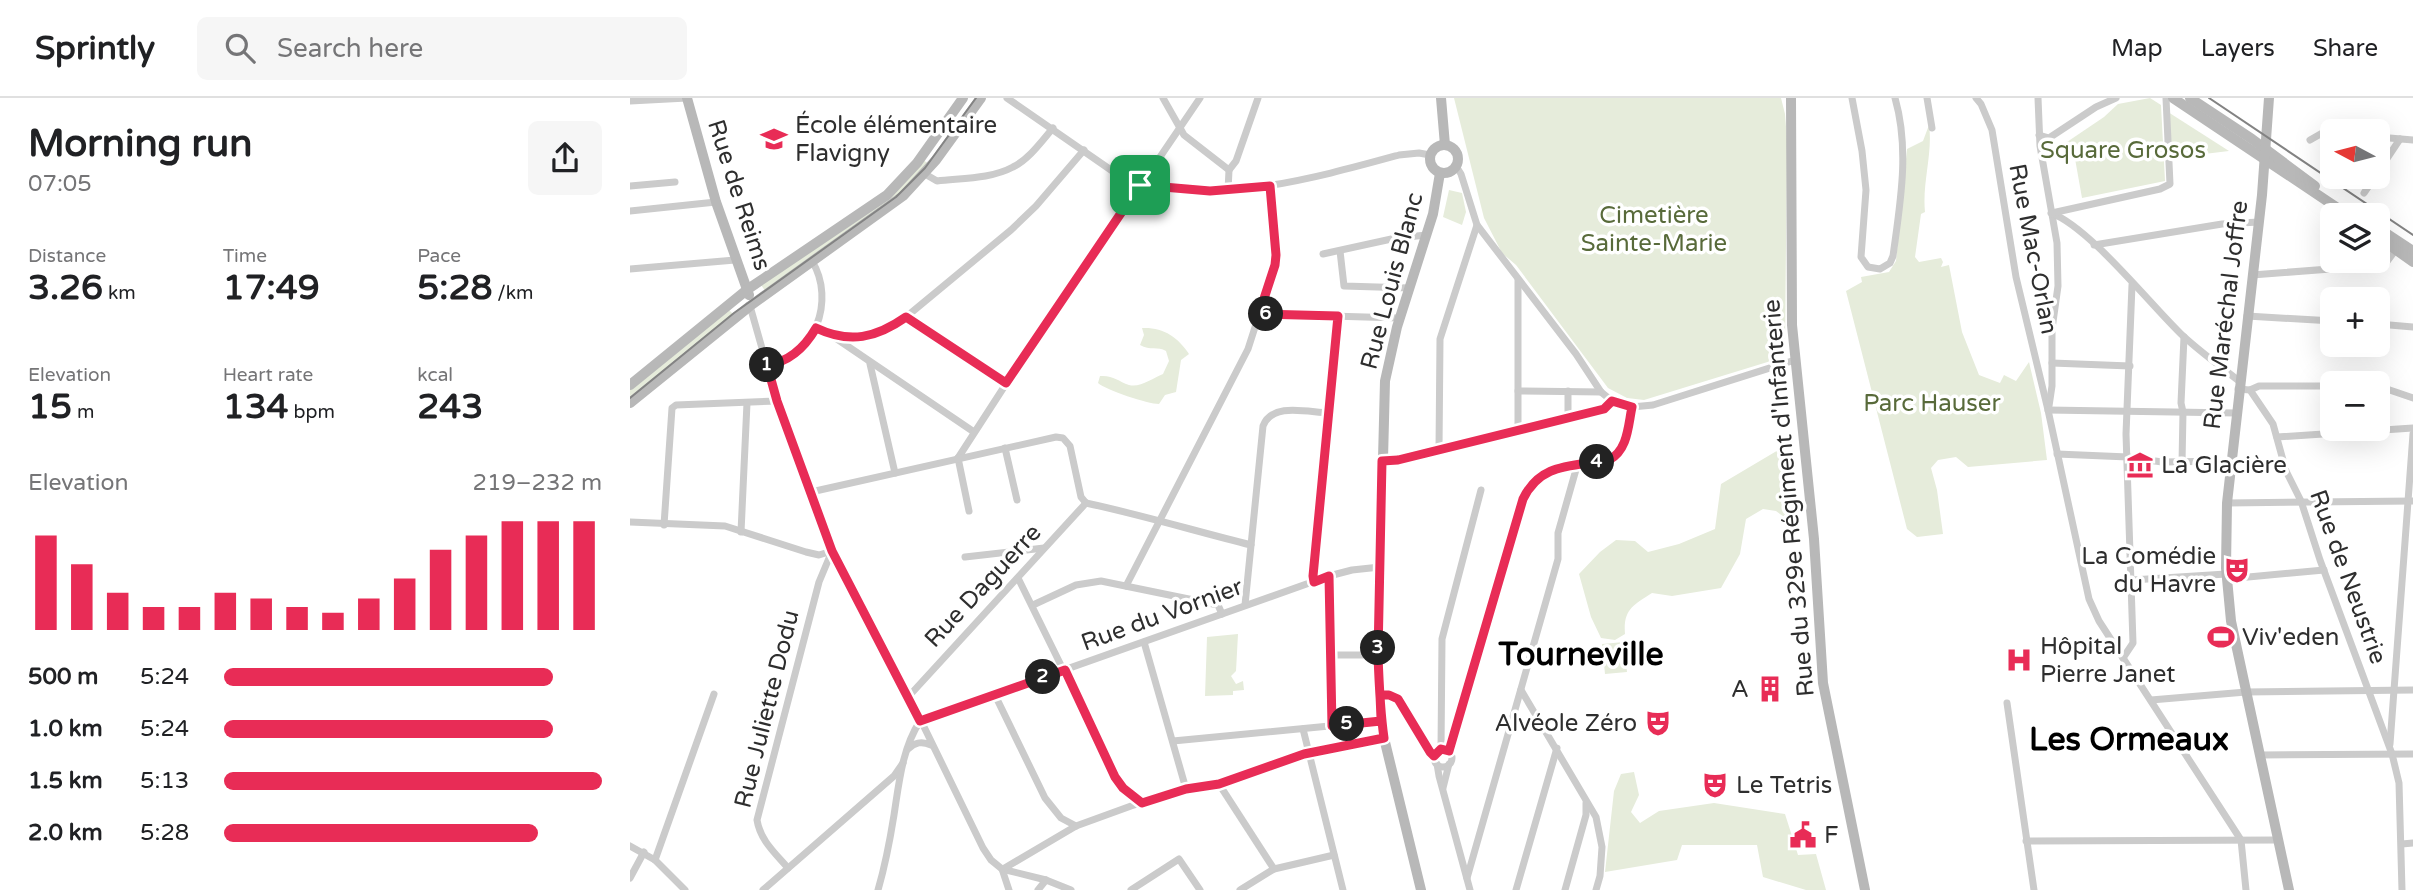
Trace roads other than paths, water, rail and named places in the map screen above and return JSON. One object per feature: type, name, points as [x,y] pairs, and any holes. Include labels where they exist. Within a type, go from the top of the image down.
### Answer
[{"type":"main road","name":"Rue de Reims","points":[[687,98],[716,202],[748,289],[750,306]]},
{"type":"main road","points":[[630,385],[748,289],[887,195],[917,163],[963,98]]},
{"type":"main road","points":[[630,404],[750,306],[903,196],[925,174],[980,98]]},
{"type":"main road","points":[[1441,98],[1445,145]]},
{"type":"main road","name":"Rue du 329e Régiment d'Infanterie","points":[[1791,98],[1792,325],[1814,539],[1823,683],[1865,890]]},
{"type":"main road","points":[[2173,98],[2340,203]]},
{"type":"main road","points":[[2190,98],[2332,203]]},
{"type":"main road","name":"Rue Maréchal Joffre","points":[[2270,98],[2259,222],[2227,503],[2226,576],[2231,621],[2289,890]]},
{"type":"main road","points":[[1445,145],[1457,154],[1456,166],[1451,172],[1440,173],[1432,168],[1430,155],[1436,147],[1445,145]]},
{"type":"main road","name":"Rue Louis Blanc","points":[[1420,890],[1381,721],[1378,655],[1382,461],[1385,380],[1400,318],[1435,206],[1440,173]]},
{"type":"main road","points":[[2390,239],[2413,262]]},
{"type":"main road","points":[[2390,242],[2413,251]]},
{"type":"street","points":[[630,101],[687,98]]},
{"type":"street","points":[[1007,98],[1121,177],[1140,185],[1176,190],[1228,191],[1270,186],[1399,155],[1430,155]]},
{"type":"street","points":[[1163,98],[1179,130],[1229,170]]},
{"type":"street","points":[[969,510],[958,458],[1200,98]]},
{"type":"street","points":[[1228,191],[1229,170],[1237,161],[1258,98]]},
{"type":"street","points":[[1852,98],[1866,190],[1861,257],[1868,267],[1880,269],[1893,257],[1903,173],[1903,147],[1895,98]]},
{"type":"street","points":[[1927,98],[1932,128]]},
{"type":"street","name":"Rue Mac-Orlan","points":[[1976,98],[1992,130],[2016,277],[2089,599],[2099,621],[2241,840]]},
{"type":"street","points":[[2038,98],[2039,135],[2057,243],[2052,386],[2048,410],[2236,413]]},
{"type":"street","points":[[2039,135],[2049,138],[2095,107],[2116,98]]},
{"type":"street","points":[[2051,213],[2160,189],[2170,184],[2165,98]]},
{"type":"street","points":[[925,174],[937,181],[998,173],[1026,159],[1053,128]]},
{"type":"street","points":[[2310,140],[2320,134]]},
{"type":"street","points":[[2390,138],[2413,140]]},
{"type":"street","points":[[2390,154],[2400,139]]},
{"type":"street","points":[[834,337],[872,335],[888,329],[906,317],[1011,230],[1036,206],[1084,150]]},
{"type":"street","points":[[1456,166],[1477,225],[1576,354],[1601,391],[1612,401],[1632,407],[1653,405],[1795,360]]},
{"type":"street","points":[[630,186],[675,182]]},
{"type":"street","points":[[1126,586],[1248,349],[1275,265],[1270,186]]},
{"type":"street","points":[[2364,193],[2367,189]]},
{"type":"street","points":[[630,211],[716,202]]},
{"type":"street","points":[[2051,213],[2065,218],[2183,337],[2239,385],[2250,390],[2259,386],[2320,386]]},
{"type":"street","points":[[2094,245],[2222,224],[2259,222]]},
{"type":"street","points":[[1439,449],[1440,339],[1477,225]]},
{"type":"street","points":[[1323,254],[1396,238],[1427,235]]},
{"type":"street","points":[[2252,275],[2382,265],[2398,246]]},
{"type":"street","points":[[1340,251],[1344,286],[1410,288]]},
{"type":"street","points":[[630,270],[736,260]]},
{"type":"street","points":[[767,365],[775,364],[800,350],[816,328],[822,310],[823,290],[812,261]]},
{"type":"street","points":[[1518,279],[1518,429]]},
{"type":"street","points":[[2123,658],[2133,643],[2127,412],[2132,285]]},
{"type":"street","points":[[750,306],[777,401],[832,551],[909,696],[983,848],[991,860],[1002,869],[1046,880],[1071,890]]},
{"type":"street","points":[[1259,314],[1400,318]]},
{"type":"street","points":[[1314,582],[1315,541],[1338,316]]},
{"type":"street","points":[[2247,316],[2320,320]]},
{"type":"street","points":[[906,317],[1006,383]]},
{"type":"street","points":[[2390,325],[2413,327]]},
{"type":"street","points":[[816,328],[834,337],[870,364],[974,432]]},
{"type":"street","points":[[2182,463],[2183,337]]},
{"type":"street","points":[[2052,363],[2130,366]]},
{"type":"street","points":[[870,364],[895,473]]},
{"type":"street","name":"Rue de Neustrie","points":[[2250,390],[2273,424],[2286,471],[2301,501],[2391,751]]},
{"type":"street","points":[[2390,390],[2413,398]]},
{"type":"street","points":[[1518,391],[1601,391]]},
{"type":"street","points":[[1568,391],[1568,417]]},
{"type":"street","points":[[664,525],[672,408],[676,405],[777,401]]},
{"type":"street","points":[[1382,461],[1604,409],[1612,401]]},
{"type":"street","points":[[741,532],[747,403]]},
{"type":"street","points":[[1436,760],[1445,750],[1523,499],[1534,480],[1542,474],[1609,460],[1620,452],[1632,407]]},
{"type":"street","points":[[1245,605],[1265,419],[1270,414],[1281,411],[1328,413]]},
{"type":"street","points":[[2277,437],[2413,428]]},
{"type":"street","points":[[2402,890],[2399,783],[2391,751],[2413,434]]},
{"type":"street","points":[[811,492],[1056,437],[1063,438],[1070,446],[1081,497],[1086,503],[1159,519],[1173,526],[1251,545]]},
{"type":"street","points":[[1005,448],[1017,500]]},
{"type":"street","points":[[2057,454],[2128,457],[2182,463],[2231,461]]},
{"type":"street","points":[[1467,878],[1558,559],[1558,533],[1577,466]]},
{"type":"street","points":[[1443,789],[1452,759],[1445,750],[1442,639],[1481,491]]},
{"type":"street","points":[[2227,503],[2410,501]]},
{"type":"street","name":"Rue Daguerre","points":[[909,696],[1086,503]]},
{"type":"street","points":[[630,522],[664,525],[708,524],[819,555],[832,551]]},
{"type":"street","points":[[965,557],[1044,548]]},
{"type":"street","name":"Rue Juliette Dodu","points":[[788,868],[765,842],[758,831],[757,820],[819,582],[832,551]]},
{"type":"street","name":"Rue du Vornier","points":[[920,721],[1329,576],[1380,567]]},
{"type":"street","points":[[2132,580],[2324,570]]},
{"type":"street","points":[[1329,576],[1332,726]]},
{"type":"street","points":[[1018,578],[1115,777],[1123,788],[1142,803]]},
{"type":"street","points":[[1033,605],[1088,582],[1101,581],[1218,605],[1222,614]]},
{"type":"street","points":[[1144,642],[1186,789]]},
{"type":"street","points":[[1330,655],[1378,655]]},
{"type":"street","points":[[1521,690],[1596,817],[1600,835],[1600,876],[1596,890]]},
{"type":"street","points":[[2151,700],[2246,692],[2413,690]]},
{"type":"street","points":[[655,860],[714,694]]},
{"type":"street","points":[[995,695],[1045,798],[1061,818],[1076,826]]},
{"type":"street","points":[[1380,695],[1398,699],[1436,760],[1442,766],[1449,764]]},
{"type":"street","points":[[2007,703],[2034,890]]},
{"type":"street","points":[[878,890],[903,763],[920,721]]},
{"type":"street","points":[[1173,741],[1381,721]]},
{"type":"street","points":[[1303,729],[1343,890]]},
{"type":"street","points":[[1002,869],[1076,826],[1142,803],[1186,789],[1219,784],[1309,753],[1384,738]]},
{"type":"street","points":[[908,749],[914,743],[932,745]]},
{"type":"street","points":[[1516,890],[1556,748]]},
{"type":"street","points":[[2260,755],[2391,751],[2413,754]]},
{"type":"street","points":[[1436,760],[1470,890]]},
{"type":"street","points":[[762,890],[886,783],[903,763]]},
{"type":"street","points":[[886,783],[894,789],[897,796]]},
{"type":"street","points":[[1219,784],[1274,869]]},
{"type":"street","points":[[1565,890],[1586,815],[1586,799]]},
{"type":"street","points":[[2241,840],[2246,890]]},
{"type":"street","points":[[2026,841],[2278,840]]},
{"type":"street","points":[[2402,844],[2413,843]]},
{"type":"street","points":[[630,846],[655,860],[685,890]]},
{"type":"street","points":[[630,878],[644,852]]},
{"type":"street","points":[[1240,890],[1274,869],[1334,855]]},
{"type":"street","points":[[1131,890],[1179,859],[1200,890]]},
{"type":"street","points":[[1002,869],[1009,890]]},
{"type":"street","points":[[1038,890],[1046,880]]},
{"type":"tram line","points":[[630,398],[734,313],[896,197],[925,168],[976,98]]},
{"type":"tram line","points":[[2209,98],[2413,235]]},
{"type":"place","name":"École élémentaire Flavigny","points":[[774,139]]},
{"type":"place","name":"La Glacière","points":[[2140,465]]},
{"type":"place","name":"La Comédie du Havre","points":[[2237,570]]},
{"type":"place","name":"Viv'eden","points":[[2221,637]]},
{"type":"place","name":"Hôpital Pierre Janet","points":[[2019,660]]},
{"type":"place","name":"A","points":[[1770,689]]},
{"type":"place","name":"Alvéole Zéro","points":[[1658,723]]},
{"type":"place","name":"Le Tetris","points":[[1715,785]]},
{"type":"place","name":"F","points":[[1803,835]]},
{"type":"district","name":"Tourneville","points":[[1581,655]]},
{"type":"district","name":"Les Ormeaux","points":[[2129,740]]},
{"type":"park label","name":"Square Grosos","points":[[2123,150]]},
{"type":"park label","name":"Cimetière Sainte-Marie","points":[[1654,229]]},
{"type":"park label","name":"Parc Hauser","points":[[1932,403]]}]
